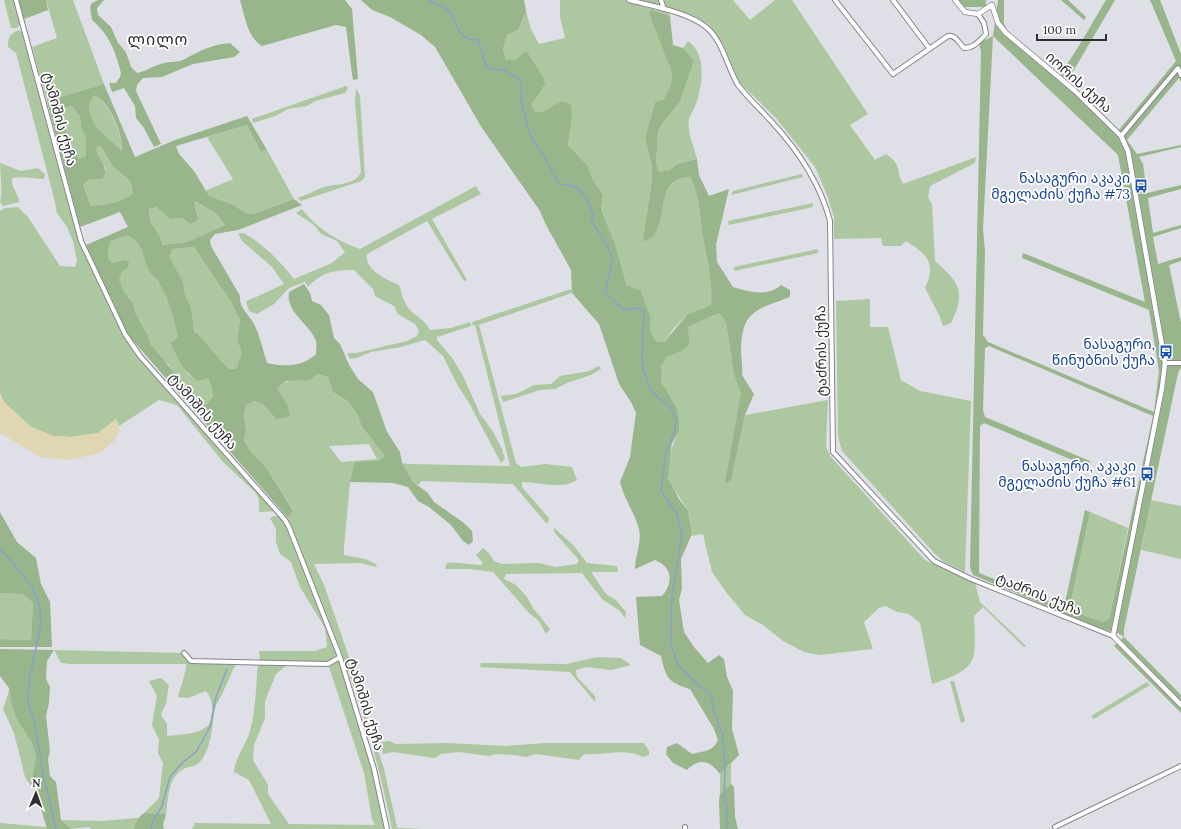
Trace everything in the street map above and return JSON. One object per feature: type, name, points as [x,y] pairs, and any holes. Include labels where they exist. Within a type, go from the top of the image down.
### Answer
[{"type":"street","name":"ტამიშის ქუჩა","points":[[16,0],[81,241],[125,334],[140,356],[285,520],[340,657],[374,769],[387,829]]},
{"type":"street","name":"ტაძრის ქუჩა","points":[[629,0],[664,9],[698,22],[707,28],[723,51],[733,77],[742,90],[771,121],[800,156],[811,174],[826,207],[830,221],[833,452],[934,561],[971,579],[1113,636]]},
{"type":"street","points":[[662,0],[664,9]]},
{"type":"street","points":[[835,0],[893,74],[929,48],[951,35],[964,48],[970,48],[986,34],[984,23],[978,14]]},
{"type":"street","points":[[893,0],[929,48]]},
{"type":"street","points":[[955,0],[965,12],[978,14],[992,6],[993,0]]},
{"type":"street","name":"იორის ქუჩა","points":[[992,6],[998,23],[1006,33],[1074,90],[1121,136]]},
{"type":"street","points":[[1181,75],[1178,68],[1121,136],[1131,161],[1165,363],[1162,388],[1113,636],[1181,705]]},
{"type":"street","points":[[1165,363],[1181,363]]},
{"type":"street","points":[[184,653],[190,661],[328,664],[340,657]]},
{"type":"street","points":[[1055,827],[1181,766]]},
{"type":"green space","points":[[4,0],[14,0],[20,24],[17,28],[11,28]]},
{"type":"green space","points":[[19,0],[46,0],[48,10],[24,19]]},
{"type":"green space","points":[[46,0],[73,0],[104,84],[47,101],[32,47],[57,38]]},
{"type":"green space","points":[[98,0],[104,0],[97,8],[98,15],[111,27],[118,43],[126,52],[131,67],[137,73],[160,64],[182,60],[212,46],[230,43],[240,52],[234,57],[193,64],[162,77],[143,78],[137,85],[136,91],[161,144],[154,147],[144,128],[136,118],[135,106],[124,88],[112,92],[109,83],[116,83],[121,73],[108,38],[92,20],[90,7],[92,3]]},
{"type":"green space","points":[[240,0],[345,0],[352,9],[358,79],[353,80],[346,27],[336,25],[262,46],[250,32]]},
{"type":"green space","points":[[361,0],[524,0],[526,11],[518,30],[507,35],[503,49],[506,60],[515,60],[523,53],[527,52],[543,77],[545,84],[531,105],[535,112],[542,112],[562,101],[571,105],[572,119],[568,145],[587,165],[593,180],[603,195],[601,209],[615,244],[627,286],[640,290],[651,319],[650,331],[656,341],[664,342],[688,314],[711,305],[711,288],[698,200],[690,177],[679,179],[672,184],[664,199],[661,217],[654,235],[644,242],[643,238],[652,181],[652,167],[645,138],[655,102],[664,99],[671,84],[672,73],[649,14],[650,9],[670,16],[673,45],[683,48],[694,61],[680,102],[663,122],[658,132],[656,164],[659,172],[669,170],[677,164],[697,159],[699,175],[709,196],[729,189],[716,245],[717,262],[733,287],[752,292],[764,292],[776,289],[781,285],[790,290],[790,297],[768,305],[753,313],[744,327],[741,350],[742,375],[754,394],[745,415],[731,481],[725,483],[741,393],[734,374],[726,323],[719,313],[688,327],[689,345],[680,352],[666,357],[661,366],[662,383],[677,409],[679,422],[679,432],[672,443],[668,478],[679,499],[688,511],[691,526],[691,536],[681,559],[682,588],[679,600],[684,632],[694,647],[708,663],[719,655],[724,659],[727,677],[733,691],[732,729],[739,755],[720,774],[712,766],[705,762],[696,763],[687,770],[673,763],[666,754],[667,747],[677,743],[692,754],[710,749],[718,740],[714,729],[690,689],[672,681],[666,674],[661,656],[640,645],[636,597],[662,596],[666,591],[670,580],[668,571],[665,567],[655,560],[635,569],[640,534],[635,517],[620,482],[630,457],[636,413],[631,402],[619,384],[599,324],[572,293],[571,270],[540,211],[482,128],[435,47],[421,35],[390,17],[372,10]]},
{"type":"green space","points":[[560,0],[733,0],[750,20],[775,0],[792,0],[868,114],[850,125],[875,160],[886,154],[895,162],[903,184],[976,157],[975,163],[930,186],[928,197],[932,204],[935,261],[955,282],[958,289],[958,303],[951,323],[943,326],[925,288],[930,272],[930,266],[928,260],[920,250],[906,241],[901,246],[883,246],[881,238],[834,239],[834,217],[827,195],[815,167],[776,118],[739,82],[723,44],[708,24],[695,16],[668,7],[670,16],[650,9],[649,14],[672,73],[671,84],[664,99],[655,102],[645,138],[652,167],[652,181],[643,238],[644,242],[653,234],[659,224],[666,194],[670,186],[678,180],[690,177],[698,200],[709,271],[711,305],[688,314],[673,329],[664,342],[656,341],[650,331],[651,319],[627,286],[615,244],[601,209],[603,195],[593,180],[587,165],[568,145],[572,119],[551,107],[542,112],[535,112],[530,105],[544,85],[539,71],[523,53],[515,60],[506,60],[503,49],[507,35],[518,30],[526,11],[531,29],[539,44],[565,38],[560,17]]},
{"type":"green space","points":[[958,0],[986,0],[986,7],[964,7]]},
{"type":"green space","points":[[998,0],[1004,0],[1004,24],[1013,40],[1057,79],[1106,0],[1115,0],[1065,85],[1118,131],[1176,61],[1150,0],[1160,0],[1181,54],[1181,82],[1179,78],[1127,140],[1137,154],[1181,145],[1181,147],[1139,157],[1143,164],[1147,193],[1181,185],[1181,189],[1148,198],[1153,233],[1181,225],[1181,228],[1153,237],[1158,264],[1181,257],[1181,261],[1169,265],[1181,323],[1181,368],[1178,373],[1124,629],[1124,637],[1118,633],[1100,628],[973,575],[970,568],[981,52],[979,43],[993,36]],"holes":[[[993,36],[1118,155],[1145,302],[1023,253],[1022,258],[1149,310],[1159,371],[1154,412],[988,342],[983,335],[985,251],[983,229]],[[989,346],[1153,416],[1109,619],[1103,622],[1069,610],[1090,512],[1085,510],[1064,607],[979,573],[980,426],[984,423],[1089,467],[1090,461],[985,417],[983,410],[985,348]]]},
{"type":"green space","points":[[1061,0],[1068,0],[1086,17],[1084,20]]},
{"type":"green space","points":[[19,30],[23,34],[79,241],[123,335],[166,389],[277,511],[259,512],[259,500],[256,493],[223,462],[177,405],[159,400],[119,426],[116,419],[98,433],[72,437],[53,436],[31,427],[4,402],[0,393],[0,211],[5,208],[18,207],[28,217],[60,266],[75,267],[77,261],[73,241],[67,227],[57,213],[16,53],[8,47],[10,36]]},
{"type":"green space","points":[[688,41],[694,46],[698,54],[702,71],[698,98],[689,118],[690,134],[697,159],[677,164],[669,170],[659,173],[656,164],[658,132],[663,122],[680,102],[694,61],[683,48]]},
{"type":"green space","points":[[104,84],[135,157],[175,140],[247,116],[267,150],[261,152],[247,125],[176,146],[179,154],[194,171],[209,196],[234,205],[245,213],[254,214],[294,199],[302,205],[238,230],[215,234],[210,240],[211,246],[240,296],[241,304],[254,324],[260,338],[267,363],[280,365],[299,364],[316,354],[316,341],[309,329],[294,312],[289,299],[289,292],[304,284],[310,293],[312,301],[321,305],[329,315],[334,338],[340,344],[349,365],[358,379],[373,392],[387,432],[400,452],[402,463],[413,482],[428,493],[434,502],[464,523],[472,531],[473,541],[469,545],[463,541],[451,525],[429,507],[418,501],[408,487],[393,483],[350,482],[355,462],[378,461],[385,456],[362,427],[358,416],[349,402],[333,392],[328,377],[317,374],[310,380],[286,381],[277,388],[287,404],[290,416],[276,419],[263,404],[254,401],[247,405],[244,413],[246,431],[244,440],[250,451],[265,466],[293,510],[288,518],[129,336],[86,245],[128,227],[120,212],[80,227],[47,101]],"holes":[[[94,96],[100,99],[110,111],[118,128],[122,151],[96,127],[89,111],[90,102]],[[72,106],[80,116],[81,128],[86,137],[86,156],[79,159],[70,141],[64,115],[64,108]],[[101,146],[113,166],[129,181],[132,194],[117,202],[91,206],[83,185],[90,179],[102,179],[105,175],[105,171],[96,147]],[[194,201],[216,213],[225,225],[187,242],[162,245],[161,240],[150,220],[149,209],[156,207],[170,219],[183,218],[190,224],[198,220]],[[125,236],[136,241],[139,245],[148,269],[162,288],[171,309],[178,338],[171,343],[175,354],[185,369],[194,378],[198,381],[208,378],[212,387],[213,397],[206,405],[183,383],[151,345],[148,336],[135,312],[133,303],[125,293],[119,280],[122,271],[128,268],[129,262],[122,260],[113,263],[108,259],[108,250],[111,241]],[[194,247],[231,302],[240,320],[237,340],[242,353],[236,369],[229,369],[194,331],[191,307],[185,294],[183,282],[170,257],[172,249]]]},
{"type":"green space","points":[[346,86],[348,88],[345,93],[315,101],[307,106],[288,109],[275,116],[253,123],[252,119]]},
{"type":"green space","points":[[356,88],[360,96],[365,177],[361,181],[301,201],[297,198],[326,186],[343,184],[354,180],[361,172],[355,102]]},
{"type":"green space","points":[[94,96],[100,99],[110,111],[120,136],[122,151],[96,127],[89,111],[90,102]]},
{"type":"green space","points":[[72,106],[80,115],[81,128],[86,137],[86,156],[79,159],[70,141],[65,122],[64,108]]},
{"type":"green space","points":[[247,125],[261,152],[267,150],[294,199],[254,214],[245,213],[234,205],[209,196],[205,191],[233,179],[207,137]]},
{"type":"green space","points":[[101,146],[113,166],[129,181],[132,194],[118,202],[91,206],[83,185],[90,179],[102,179],[106,169],[96,153],[96,147]]},
{"type":"green space","points":[[0,163],[21,171],[38,168],[45,174],[44,179],[20,177],[12,178],[19,202],[3,206],[0,202]]},
{"type":"green space","points":[[802,174],[803,177],[731,195],[733,191]]},
{"type":"green space","points":[[476,186],[481,194],[432,219],[467,280],[464,281],[427,221],[367,254],[367,260],[369,265],[377,274],[399,285],[407,306],[424,322],[430,330],[451,328],[470,322],[471,326],[437,337],[437,340],[453,359],[464,378],[480,414],[492,430],[502,449],[505,459],[501,463],[443,356],[425,340],[401,347],[371,352],[357,358],[350,359],[347,353],[356,353],[407,341],[417,336],[419,331],[415,324],[398,314],[394,306],[375,296],[373,289],[354,270],[334,271],[318,278],[308,287],[305,282],[289,288],[274,304],[257,314],[249,311],[246,301],[284,284],[272,267],[242,241],[238,233],[244,233],[265,248],[294,279],[332,263],[345,252],[337,241],[321,234],[314,225],[296,213],[302,209],[307,216],[328,233],[360,249]]},
{"type":"green space","points":[[193,201],[216,213],[225,225],[187,242],[161,245],[161,240],[149,215],[149,209],[156,207],[170,219],[183,218],[197,212]]},
{"type":"green space","points":[[813,203],[813,207],[729,225],[728,221]]},
{"type":"green space","points":[[125,236],[136,241],[139,245],[148,269],[159,283],[165,294],[178,333],[178,342],[174,353],[183,363],[189,375],[208,378],[212,387],[213,397],[206,406],[173,372],[169,365],[159,356],[151,345],[148,336],[135,312],[133,303],[125,293],[119,280],[122,260],[112,263],[108,259],[108,250],[111,241]]},
{"type":"green space","points":[[194,247],[231,302],[240,320],[237,340],[242,353],[236,369],[229,369],[224,365],[194,331],[191,307],[185,294],[183,282],[170,257],[172,249]]},
{"type":"green space","points":[[818,249],[818,253],[734,271],[734,267]]},
{"type":"green space","points":[[571,289],[572,293],[479,325],[516,463],[521,467],[545,464],[572,467],[577,480],[564,485],[522,482],[522,487],[549,518],[548,523],[546,523],[513,484],[422,481],[418,485],[413,482],[402,463],[510,466],[475,325],[473,326],[472,322]]},
{"type":"green space","points":[[870,299],[870,327],[888,327],[901,380],[920,391],[971,401],[965,572],[944,562],[934,553],[842,451],[838,436],[836,301]]},
{"type":"green space","points":[[719,313],[726,323],[731,356],[741,393],[731,481],[745,415],[828,400],[826,447],[831,457],[925,560],[975,583],[980,602],[1026,646],[1024,647],[983,607],[974,616],[975,644],[974,654],[971,661],[966,668],[959,673],[932,684],[920,623],[909,614],[897,612],[886,606],[879,608],[864,622],[873,649],[819,655],[804,652],[783,641],[763,625],[745,615],[712,572],[703,534],[691,536],[688,512],[675,492],[668,474],[670,455],[679,432],[664,388],[661,365],[665,357],[680,352],[688,327]]},
{"type":"green space","points":[[599,366],[601,369],[591,375],[567,383],[555,389],[540,390],[503,402],[501,396],[516,394],[534,385],[551,384],[560,376],[589,371]]},
{"type":"green space","points":[[317,374],[328,377],[333,392],[349,402],[358,416],[362,427],[385,456],[350,482],[344,548],[344,555],[365,559],[376,564],[377,567],[360,563],[314,564],[324,585],[357,680],[363,705],[384,769],[397,827],[423,829],[392,829],[375,756],[353,683],[288,518],[293,509],[265,466],[250,451],[244,440],[246,431],[244,413],[247,405],[254,401],[263,404],[276,419],[287,404],[277,388],[288,382],[312,377]],"holes":[[[369,444],[377,459],[341,462],[329,446]]]},
{"type":"green space","points":[[1151,500],[1181,506],[1181,559],[1141,550]]},
{"type":"green space","points":[[0,512],[17,542],[36,558],[41,584],[50,602],[52,647],[0,647],[0,639],[31,640],[33,603],[23,594],[0,593]]},
{"type":"green space","points":[[1090,512],[1128,528],[1109,619],[1103,622],[1069,610]]},
{"type":"green space","points":[[279,516],[284,522],[339,658],[374,769],[387,829],[192,829],[195,823],[271,824],[249,780],[234,772],[236,762],[248,736],[252,723],[255,706],[258,663],[288,664],[276,674],[265,701],[265,718],[254,745],[253,760],[268,785],[268,794],[289,824],[375,825],[372,819],[364,773],[328,664],[260,661],[259,651],[315,651],[327,647],[325,628],[300,587],[291,562],[280,554],[276,542],[276,529],[270,518]]},
{"type":"green space","points":[[553,527],[574,546],[587,563],[617,566],[618,572],[591,572],[606,594],[616,600],[626,612],[625,618],[620,611],[602,599],[582,573],[506,574],[504,579],[516,585],[527,597],[533,608],[550,629],[546,634],[539,621],[529,613],[493,572],[470,569],[445,569],[447,563],[481,565],[483,563],[476,555],[483,548],[488,552],[494,561],[501,564],[538,563],[556,567],[577,564],[579,560],[555,533]]},
{"type":"green space","points":[[0,593],[23,594],[33,603],[31,640],[0,639]]},
{"type":"green space","points":[[1124,637],[1181,695],[1181,713],[1114,646]]},
{"type":"green space","points":[[0,649],[54,650],[47,661],[46,679],[50,687],[46,716],[50,751],[48,759],[50,776],[56,782],[61,820],[71,829],[47,829],[32,778],[36,757],[31,741],[16,717],[11,702],[9,688],[0,676]]},
{"type":"green space","points":[[54,650],[184,653],[191,661],[237,663],[216,707],[207,751],[196,765],[185,768],[174,778],[168,796],[166,814],[144,813],[159,798],[163,763],[158,753],[159,740],[152,725],[157,696],[149,681],[161,678],[169,685],[166,703],[161,715],[167,724],[167,736],[192,733],[207,727],[210,721],[212,709],[208,693],[206,691],[188,698],[178,697],[186,664],[61,663]]},
{"type":"green space","points":[[598,657],[621,658],[631,665],[611,670],[586,667],[576,670],[577,677],[595,696],[595,702],[570,672],[480,667],[481,663],[566,664]]},
{"type":"green space","points":[[950,681],[954,681],[965,721],[961,723]]},
{"type":"green space","points":[[1147,682],[1150,685],[1094,719],[1091,716]]},
{"type":"green space","points":[[10,688],[11,702],[31,741],[36,757],[32,778],[37,795],[25,777],[14,733],[3,709]]},
{"type":"green space","points":[[389,741],[396,744],[448,743],[505,746],[546,743],[644,743],[649,751],[649,755],[643,757],[636,754],[621,752],[584,754],[579,760],[536,754],[527,757],[496,754],[489,756],[459,752],[441,754],[434,758],[393,752],[383,754],[381,742]]},
{"type":"green space","points":[[731,763],[731,784],[720,794],[720,774]]},
{"type":"green space","points":[[731,784],[734,787],[735,817],[738,829],[720,829],[720,794]]},
{"type":"green space","points":[[144,813],[166,814],[163,825],[164,829],[134,829],[136,822]]},
{"type":"green space","points":[[138,818],[134,825],[134,829],[91,829],[89,827],[71,829],[61,820],[102,821]]},
{"type":"green space","points":[[0,823],[46,827],[47,829],[0,829]]},
{"type":"sand","points":[[0,393],[4,402],[31,427],[53,436],[72,437],[98,433],[116,419],[120,431],[114,441],[100,453],[68,460],[40,457],[0,433]]},
{"type":"waterway","points":[[429,0],[448,10],[461,34],[470,39],[478,40],[487,68],[503,70],[518,78],[522,86],[521,99],[528,129],[533,141],[544,156],[559,184],[572,186],[582,192],[585,196],[593,215],[591,220],[610,252],[612,267],[606,293],[624,310],[637,308],[644,311],[643,369],[650,389],[657,397],[670,406],[676,419],[675,430],[666,453],[661,491],[677,514],[682,534],[672,595],[671,644],[678,665],[699,686],[709,693],[712,699],[713,709],[723,736],[725,770],[724,800],[727,807],[727,829]]},
{"type":"waterway","points":[[0,548],[32,586],[40,609],[41,624],[29,681],[28,702],[35,724],[43,774],[56,829]]},
{"type":"waterway","points":[[151,829],[153,821],[162,806],[170,777],[183,762],[196,752],[210,727],[216,697],[227,669]]},
{"type":"place","name":"ნასაგური აკაკი მგელაძის ქუჩა #73","points":[[1141,186]]},
{"type":"place","name":"ნასაგური, წინუბნის ქუჩა","points":[[1166,352]]},
{"type":"place","name":"ნასაგური, აკაკი მგელაძის ქუჩა #61","points":[[1147,474]]},
{"type":"district","name":"ლილო","points":[[158,39]]}]
